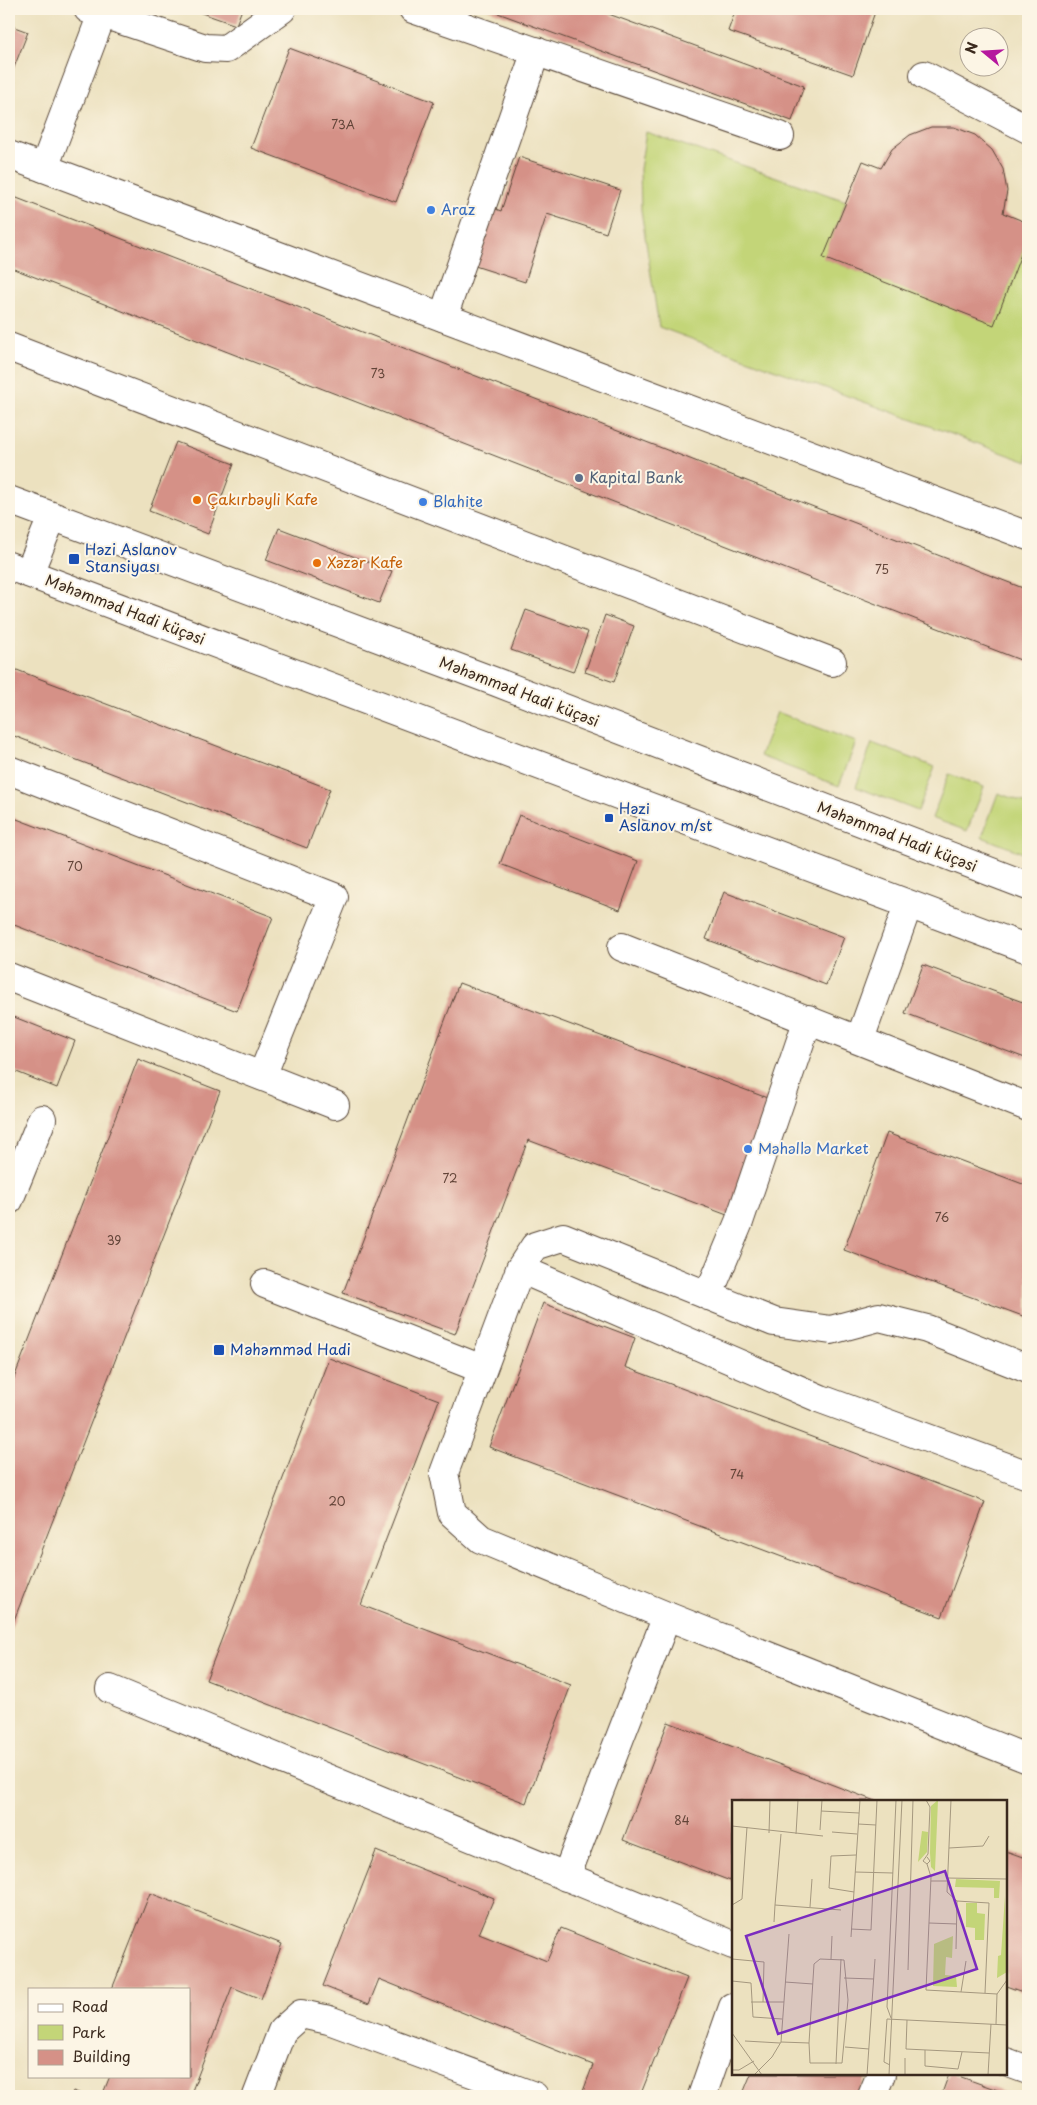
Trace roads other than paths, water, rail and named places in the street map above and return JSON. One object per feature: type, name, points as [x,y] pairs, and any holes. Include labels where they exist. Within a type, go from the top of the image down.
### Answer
[{"type":"street","points":[[44,168],[95,11],[205,48],[226,49],[282,9]]},
{"type":"street","points":[[413,9],[780,136]]},
{"type":"street","points":[[443,317],[536,51]]},
{"type":"street","points":[[924,75],[1028,129]]},
{"type":"street","points":[[9,156],[1028,536]]},
{"type":"street","points":[[9,347],[832,662]]},
{"type":"street","name":"Məhəmməd Hadi küçəsi","points":[[9,500],[496,682],[1028,886]]},
{"type":"street","points":[[19,569],[52,517]]},
{"type":"street","name":"Məhəmməd Hadi küçəsi","points":[[19,569],[1028,950]]},
{"type":"street","points":[[9,770],[334,896],[262,1076]]},
{"type":"street","points":[[860,1039],[908,905]]},
{"type":"street","points":[[622,947],[860,1039],[1028,1107]]},
{"type":"street","points":[[9,977],[335,1105]]},
{"type":"street","points":[[708,1296],[739,1222],[808,1019]]},
{"type":"street","points":[[9,1200],[42,1118]]},
{"type":"street","points":[[1028,1369],[927,1329],[879,1317],[831,1330],[774,1322],[563,1237],[535,1246],[520,1269],[444,1473],[452,1514],[482,1539],[666,1616],[1028,1759]]},
{"type":"street","points":[[520,1269],[821,1399],[1028,1475]]},
{"type":"street","points":[[265,1284],[482,1370]]},
{"type":"street","points":[[566,1876],[666,1616]]},
{"type":"street","points":[[110,1689],[732,1945]]},
{"type":"street","points":[[702,2096],[732,2010]]},
{"type":"street","points":[[257,2096],[282,2031],[301,2014],[329,2020],[534,2096]]},
{"type":"street","points":[[1007,2062],[1028,2070]]},
{"type":"street","points":[[872,2096],[881,2075]]},
{"type":"place","name":"Araz","points":[[431,210]]},
{"type":"place","name":"Kapital Bank","points":[[579,478]]},
{"type":"place","name":"Çakırbəyli Kafe","points":[[197,500]]},
{"type":"place","name":"Blahite","points":[[423,502]]},
{"type":"place","name":"Həzi Aslanov Stansiyası","points":[[74,559]]},
{"type":"place","name":"Xəzər Kafe","points":[[317,563]]},
{"type":"place","name":"Həzi Aslanov m/st","points":[[609,818]]},
{"type":"place","name":"Mәhәllә Market","points":[[748,1149]]},
{"type":"place","name":"Məhəmməd Hadi","points":[[219,1350]]}]
